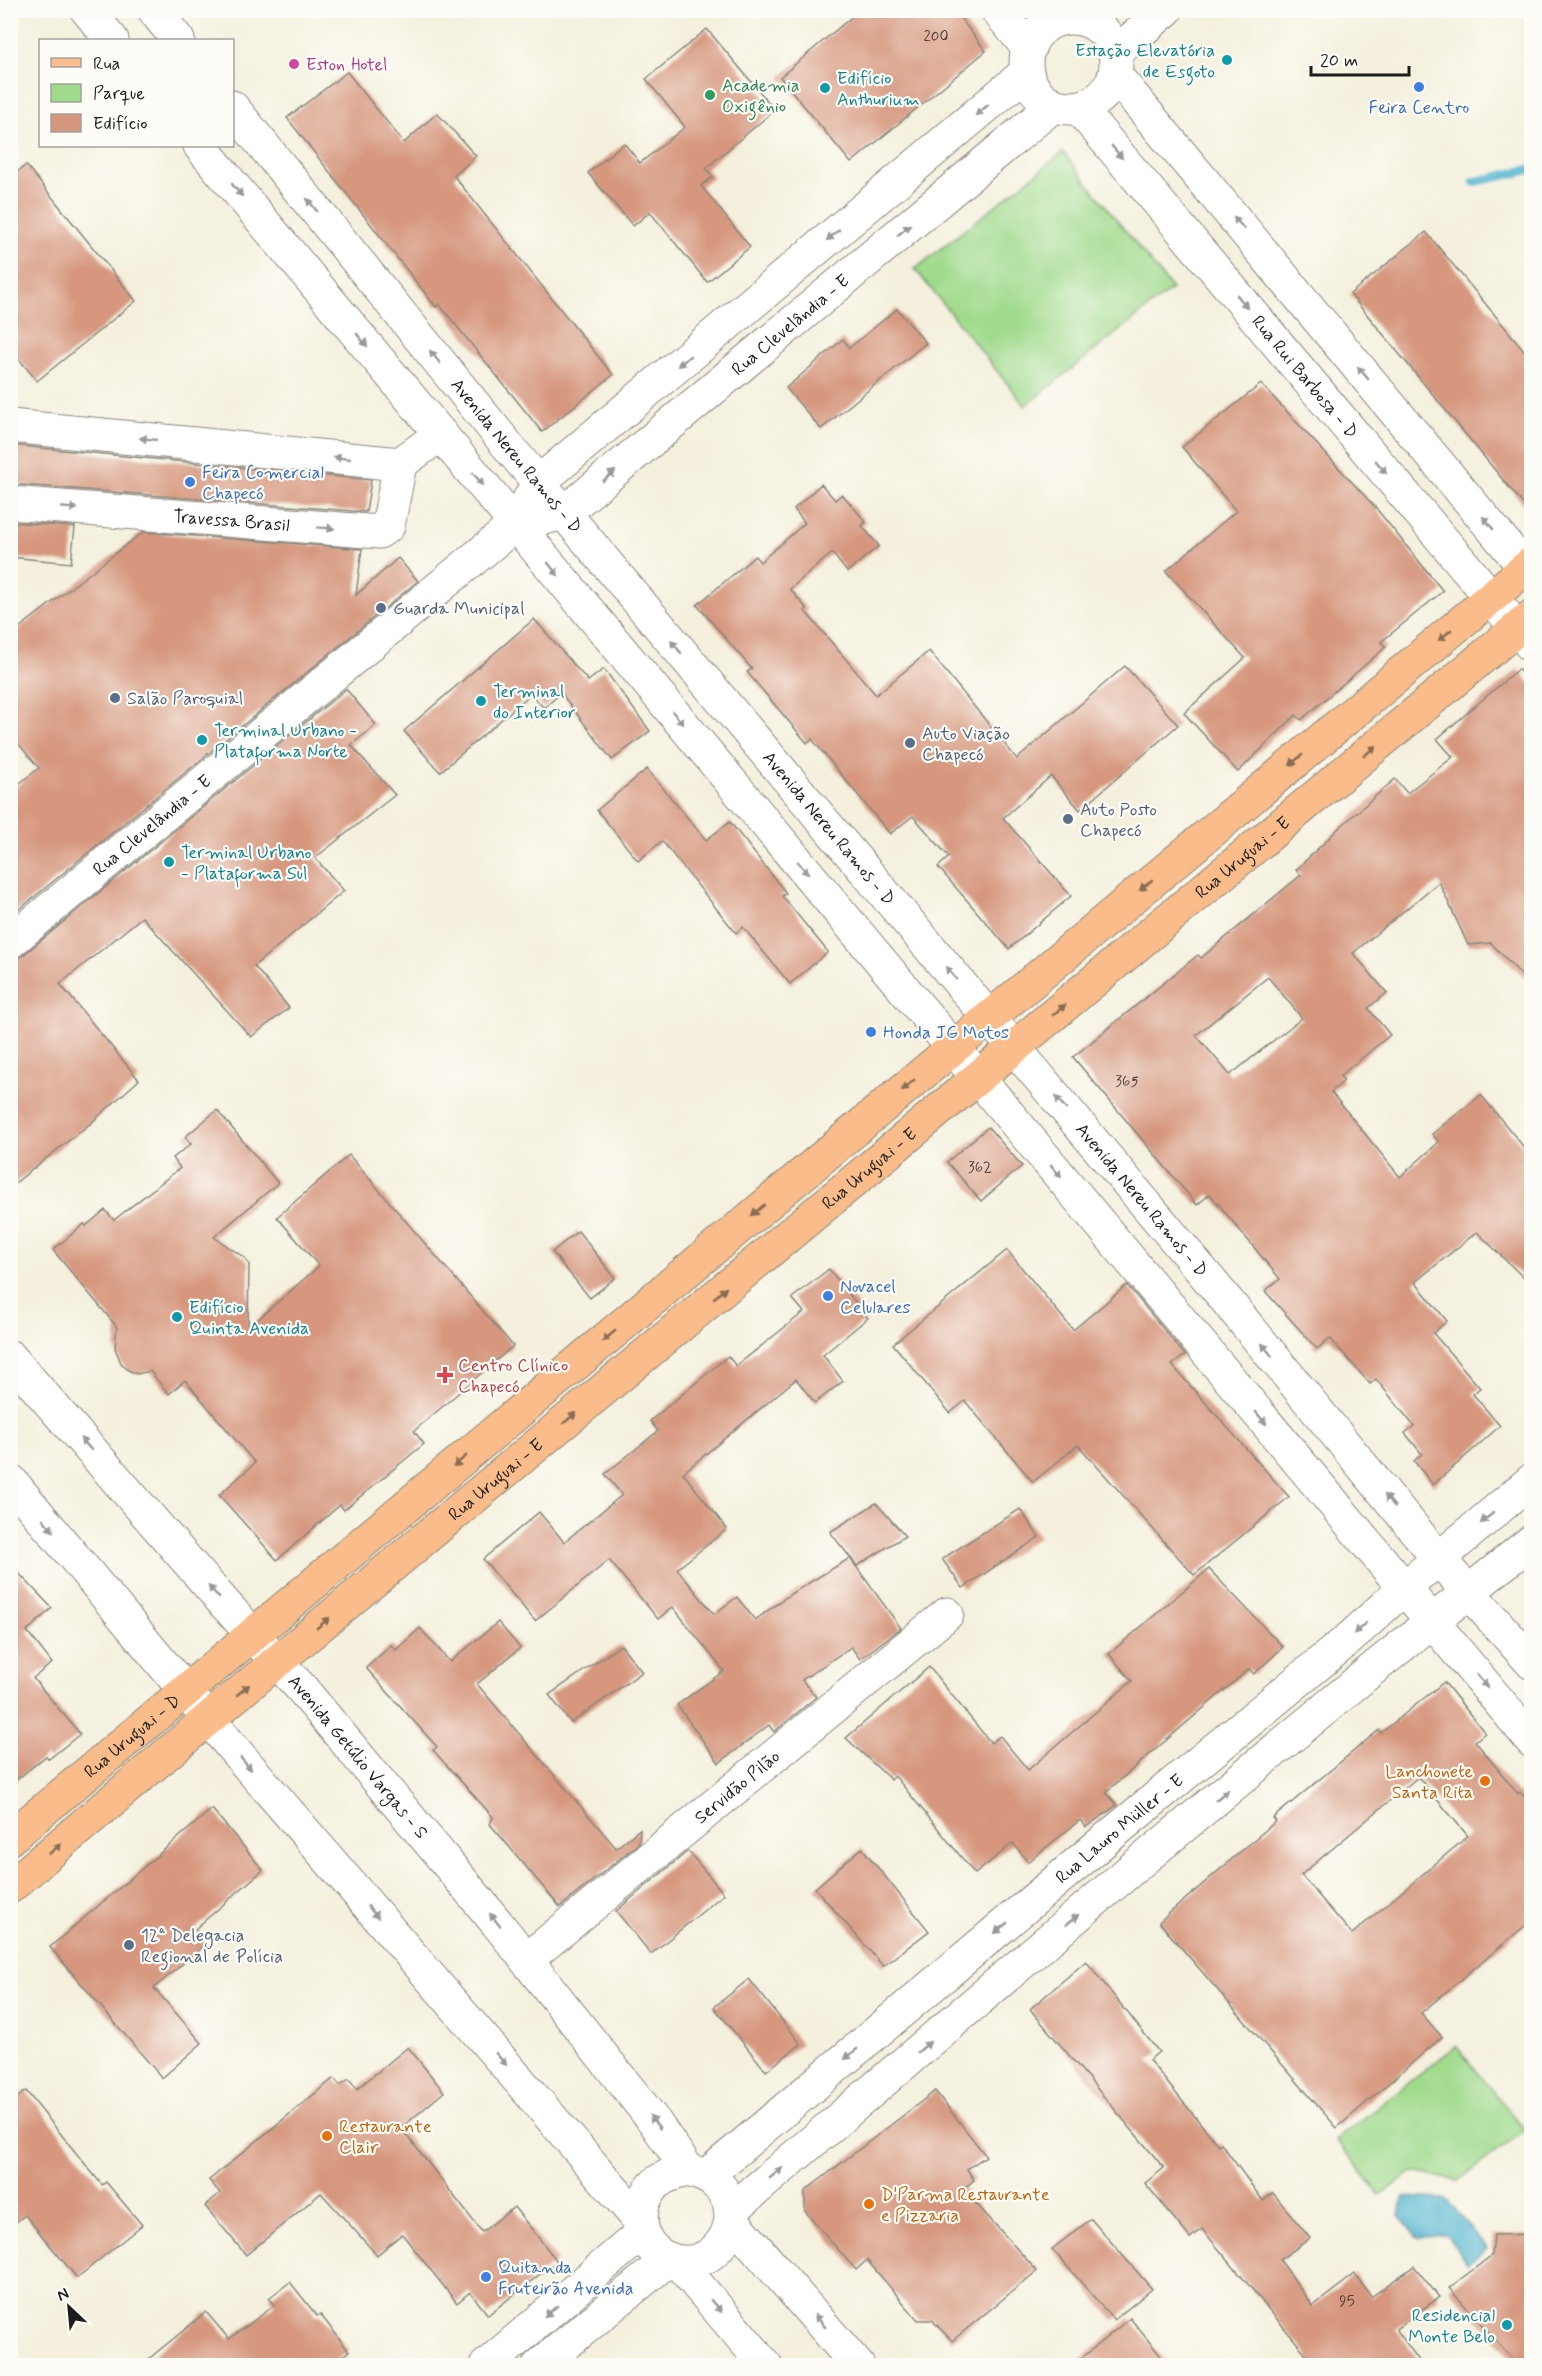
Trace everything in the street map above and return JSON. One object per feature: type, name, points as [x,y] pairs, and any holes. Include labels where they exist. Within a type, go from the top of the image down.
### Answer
[{"type":"main road","name":"Rua Uruguai - E","points":[[254,1634],[1490,597],[1529,569]]},
{"type":"main road","name":"Rua Uruguai - E","points":[[208,1719],[1014,1048],[1526,630]]},
{"type":"main road","name":"Rua Uruguai - D","points":[[10,1838],[254,1634]]},
{"type":"main road","name":"Rua Uruguai - D","points":[[10,1887],[208,1719]]},
{"type":"street","points":[[87,10],[111,39]]},
{"type":"street","points":[[154,10],[177,39]]},
{"type":"street","points":[[997,10],[1028,61],[1036,92],[1066,106],[1100,98],[1108,90],[1115,64],[1166,10]]},
{"type":"street","points":[[1028,61],[1034,38],[1052,23],[1080,15],[1105,34],[1115,64],[1305,302],[1529,569]]},
{"type":"street","name":"Rua Clevelândia - E","points":[[10,942],[516,524],[538,483],[1028,61]]},
{"type":"street","name":"Rua Clevelândia - E","points":[[516,524],[564,513],[1066,106]]},
{"type":"street","name":"Rua Rui Barbosa - D","points":[[1066,106],[1267,331],[1490,597],[1526,630]]},
{"type":"street","name":"Avenida Nereu Ramos - D","points":[[234,109],[538,483],[1222,1296],[1433,1552],[1474,1598]]},
{"type":"street","points":[[201,147],[1532,1741]]},
{"type":"street","points":[[1267,331],[1305,302]]},
{"type":"street","points":[[10,426],[400,464],[441,434]]},
{"type":"street","name":"Travessa Brasil","points":[[10,503],[379,532],[388,526],[400,464]]},
{"type":"street","points":[[1186,1328],[1222,1296]]},
{"type":"street","name":"Avenida Getúlio Vargas - S","points":[[10,1357],[225,1604],[279,1661],[418,1827],[697,2173]]},
{"type":"street","points":[[10,1480],[208,1719],[642,2227],[653,2249],[673,2260],[766,2366]]},
{"type":"street","name":"Rua Lauro Müller - E","points":[[697,2173],[1350,1638],[1395,1579],[1532,1480]]},
{"type":"street","points":[[538,2366],[673,2260],[693,2262],[707,2257],[719,2248],[728,2235],[731,2216],[1133,1869],[1437,1629],[1474,1598],[1532,1541]]},
{"type":"street","points":[[1474,1598],[1532,1663]]},
{"type":"street","name":"Servidão Pilão","points":[[526,1960],[947,1614]]},
{"type":"street","points":[[486,2366],[642,2227],[642,2205],[649,2191],[661,2179],[697,2173],[723,2190],[731,2216],[858,2366]]},
{"type":"green space","points":[[1063,152],[1172,289],[1025,406],[915,269]]},
{"type":"green space","points":[[1456,2046],[1525,2130],[1458,2181],[1412,2172],[1380,2195],[1336,2140]]},
{"type":"water","points":[[1403,2197],[1447,2199],[1487,2249],[1468,2264],[1446,2235],[1417,2238],[1400,2215]]},
{"type":"building","points":[[860,10],[954,10],[986,51],[851,163],[780,77]]},
{"type":"building","points":[[707,29],[775,110],[706,168],[713,177],[701,186],[750,247],[707,282],[650,212],[633,226],[588,173],[624,143],[640,163],[685,127],[646,79]]},
{"type":"building","points":[[347,72],[404,143],[437,113],[476,156],[454,176],[613,375],[542,432],[439,304],[436,307],[287,118]]},
{"type":"building","points":[[26,165],[136,301],[37,381],[10,348],[10,178]]},
{"type":"building","points":[[1426,232],[1532,360],[1532,515],[1350,294]]},
{"type":"building","points":[[897,309],[926,343],[821,429],[786,388],[843,339],[849,348]]},
{"type":"building","points":[[1261,384],[1375,507],[1443,591],[1381,642],[1386,647],[1301,720],[1296,715],[1238,772],[1184,713],[1245,658],[1166,571],[1236,511],[1182,447]]},
{"type":"building","name":"Feira Comercial Chapecó","points":[[10,445],[371,480],[366,512],[10,484]]},
{"type":"building","points":[[821,484],[835,500],[842,494],[866,522],[862,526],[879,546],[847,572],[832,553],[790,589],[807,609],[805,611],[876,695],[929,651],[1017,759],[1125,666],[1178,725],[1080,810],[1051,776],[1003,818],[1071,896],[1009,949],[938,867],[949,857],[913,816],[890,834],[812,739],[807,743],[747,672],[752,669],[697,605],[755,556],[760,562],[805,523],[794,509]]},
{"type":"building","points":[[10,522],[75,527],[71,563],[10,557]]},
{"type":"building","points":[[143,532],[362,549],[356,595],[398,558],[418,581],[10,917],[10,791],[39,768],[10,734],[10,635]]},
{"type":"building","name":"Terminal do Interior","points":[[534,619],[588,681],[604,669],[650,731],[612,760],[561,693],[544,708],[531,694],[440,772],[404,731]]},
{"type":"building","points":[[1518,669],[1532,685],[1532,986],[1491,943],[1468,945],[1439,882],[1353,953],[1387,993],[1368,1008],[1390,1035],[1340,1076],[1344,1081],[1331,1092],[1400,1177],[1439,1142],[1432,1134],[1481,1095],[1532,1157],[1532,1286],[1477,1232],[1415,1282],[1447,1321],[1433,1333],[1480,1388],[1473,1394],[1500,1426],[1433,1485],[1414,1461],[1422,1454],[1405,1433],[1414,1426],[1376,1379],[1370,1384],[1330,1338],[1317,1349],[1265,1291],[1280,1279],[1210,1194],[1197,1205],[1073,1057],[1198,955],[1201,958],[1301,875],[1296,870],[1339,828],[1395,779],[1407,793],[1453,757],[1437,739]],"holes":[[[1268,977],[1302,1018],[1230,1075],[1196,1035]]]},
{"type":"building","points":[[346,689],[376,725],[351,745],[395,795],[315,858],[344,891],[254,966],[289,1008],[251,1037],[142,917],[60,984],[139,1080],[91,1123],[10,1187],[10,960],[22,956]]},
{"type":"building","points":[[647,769],[706,840],[730,822],[786,893],[782,896],[828,952],[790,984],[743,927],[736,933],[662,841],[638,861],[597,810]]},
{"type":"building","points":[[217,1110],[278,1183],[214,1237],[245,1258],[249,1265],[248,1328],[319,1266],[277,1217],[349,1155],[513,1346],[414,1431],[424,1444],[344,1510],[340,1505],[277,1560],[219,1495],[255,1463],[185,1380],[169,1394],[150,1371],[137,1374],[128,1370],[121,1363],[115,1348],[117,1327],[53,1250],[105,1210],[114,1220],[180,1168],[173,1158],[191,1144],[185,1137]]},
{"type":"building","points":[[988,1127],[1022,1166],[981,1201],[947,1162]]},
{"type":"building","points":[[578,1231],[615,1278],[590,1298],[552,1252]]},
{"type":"building","points":[[1007,1250],[1073,1330],[1127,1285],[1185,1355],[1172,1365],[1289,1497],[1194,1575],[1078,1445],[1033,1482],[965,1401],[950,1413],[893,1344]]},
{"type":"building","points":[[829,1269],[868,1318],[823,1355],[843,1381],[815,1403],[796,1379],[683,1473],[727,1529],[677,1569],[714,1614],[737,1597],[755,1620],[792,1593],[850,1558],[901,1628],[860,1659],[851,1647],[802,1680],[816,1697],[774,1732],[769,1725],[719,1763],[677,1705],[724,1671],[673,1607],[658,1619],[609,1560],[535,1621],[483,1559],[539,1512],[564,1542],[622,1495],[605,1474],[658,1431],[650,1421],[728,1356],[736,1366],[804,1312],[792,1298]]},
{"type":"building","points":[[876,1503],[905,1536],[857,1566],[830,1532]]},
{"type":"building","points":[[1020,1509],[1039,1537],[963,1588],[942,1559]]},
{"type":"building","points":[[10,1564],[52,1608],[27,1631],[52,1663],[33,1678],[80,1734],[49,1759],[46,1756],[10,1785]]},
{"type":"building","points":[[1209,1569],[1283,1647],[1254,1674],[1249,1669],[1106,1792],[1117,1805],[1086,1827],[1080,1820],[1028,1862],[1013,1843],[975,1874],[895,1776],[891,1780],[846,1738],[929,1667],[991,1743],[1000,1736],[1028,1770],[1132,1681],[1109,1654]]},
{"type":"building","points":[[498,1622],[520,1648],[477,1684],[616,1848],[640,1829],[639,1843],[560,1907],[490,1824],[493,1817],[433,1750],[437,1747],[366,1668],[391,1645],[396,1650],[420,1628],[450,1662]]},
{"type":"building","points":[[621,1645],[642,1672],[571,1723],[549,1695]]},
{"type":"building","points":[[1444,1682],[1485,1733],[1475,1741],[1518,1794],[1520,1792],[1532,1805],[1532,1920],[1421,2013],[1442,2037],[1337,2128],[1159,1922],[1276,1821],[1273,1818],[1379,1730],[1381,1733]],"holes":[[[1418,1777],[1468,1836],[1352,1934],[1301,1875]]]},
{"type":"building","name":"12ª Delegacia Regional de Polícia","points":[[212,1809],[263,1870],[195,1929],[207,1943],[154,1988],[202,2043],[162,2078],[50,1947]]},
{"type":"building","points":[[862,1848],[929,1931],[883,1966],[815,1888]]},
{"type":"building","points":[[688,1851],[724,1894],[651,1954],[616,1911]]},
{"type":"building","points":[[1086,1961],[1159,2052],[1149,2060],[1218,2145],[1221,2143],[1263,2201],[1273,2193],[1310,2238],[1280,2260],[1313,2306],[1355,2274],[1371,2297],[1414,2266],[1439,2297],[1396,2329],[1423,2366],[1316,2366],[1202,2229],[1190,2238],[1145,2183],[1164,2168],[1030,2009]]},
{"type":"building","points":[[749,1979],[801,2044],[766,2071],[714,2007]]},
{"type":"building","points":[[408,2047],[444,2092],[401,2128],[482,2232],[514,2207],[557,2261],[488,2315],[470,2292],[457,2303],[402,2234],[377,2255],[321,2193],[246,2255],[205,2206],[220,2193],[209,2180],[334,2078],[340,2085],[349,2079],[357,2089]]},
{"type":"building","points":[[26,2091],[102,2185],[106,2182],[142,2225],[77,2278],[25,2215],[10,2226],[10,2103]]},
{"type":"building","points":[[935,2091],[986,2156],[967,2169],[974,2180],[963,2189],[1037,2271],[952,2341],[932,2320],[918,2320],[867,2260],[856,2270],[805,2211],[805,2191]]},
{"type":"building","points":[[1091,2219],[1152,2289],[1114,2320],[1052,2249]]},
{"type":"building","name":"Residencial Monte Belo","points":[[1532,2234],[1532,2366],[1519,2366],[1449,2288],[1492,2255],[1494,2235]]},
{"type":"building","points":[[290,2282],[317,2316],[320,2314],[349,2351],[330,2366],[140,2366],[206,2312],[229,2339],[275,2305],[269,2298]]},
{"type":"building","points":[[1130,2318],[1169,2366],[1072,2366]]},
{"type":"waterway","points":[[1474,182],[1532,169]]},
{"type":"place","name":"Estação Elevatória de Esgoto","points":[[1227,60]]},
{"type":"place","name":"Eston Hotel","points":[[294,64]]},
{"type":"place","name":"Feira Centro","points":[[1419,87]]},
{"type":"place","name":"Edifício Anthurium","points":[[825,88]]},
{"type":"place","name":"Academia Oxigênio","points":[[710,95]]},
{"type":"place","name":"Feira Comercial Chapecó","points":[[190,482]]},
{"type":"place","name":"Guarda Municipal","points":[[381,608]]},
{"type":"place","name":"Salão Paroquial","points":[[115,698]]},
{"type":"place","name":"Terminal do Interior","points":[[481,701]]},
{"type":"place","name":"Terminal Urbano - Plataforma Norte","points":[[202,740]]},
{"type":"place","name":"Auto Viação Chapecó","points":[[910,743]]},
{"type":"place","name":"Auto Posto Chapecó","points":[[1068,819]]},
{"type":"place","name":"Terminal Urbano - Plataforma Sul","points":[[169,862]]},
{"type":"place","name":"Honda JG Motos","points":[[871,1032]]},
{"type":"place","name":"Novacel Celulares","points":[[828,1296]]},
{"type":"place","name":"Edifício Quinta Avenida","points":[[177,1317]]},
{"type":"place","name":"Centro Clínico Chapecó","points":[[445,1375]]},
{"type":"place","name":"Lanchonete Santa Rita","points":[[1485,1781]]},
{"type":"place","name":"12ª Delegacia Regional de Polícia","points":[[129,1945]]},
{"type":"place","name":"Restaurante Clair","points":[[327,2136]]},
{"type":"place","name":"D'Parma Restaurante e Pizzaria","points":[[869,2204]]},
{"type":"place","name":"Quitanda Fruteirão Avenida","points":[[486,2277]]},
{"type":"place","name":"Residencial Monte Belo","points":[[1507,2325]]}]
